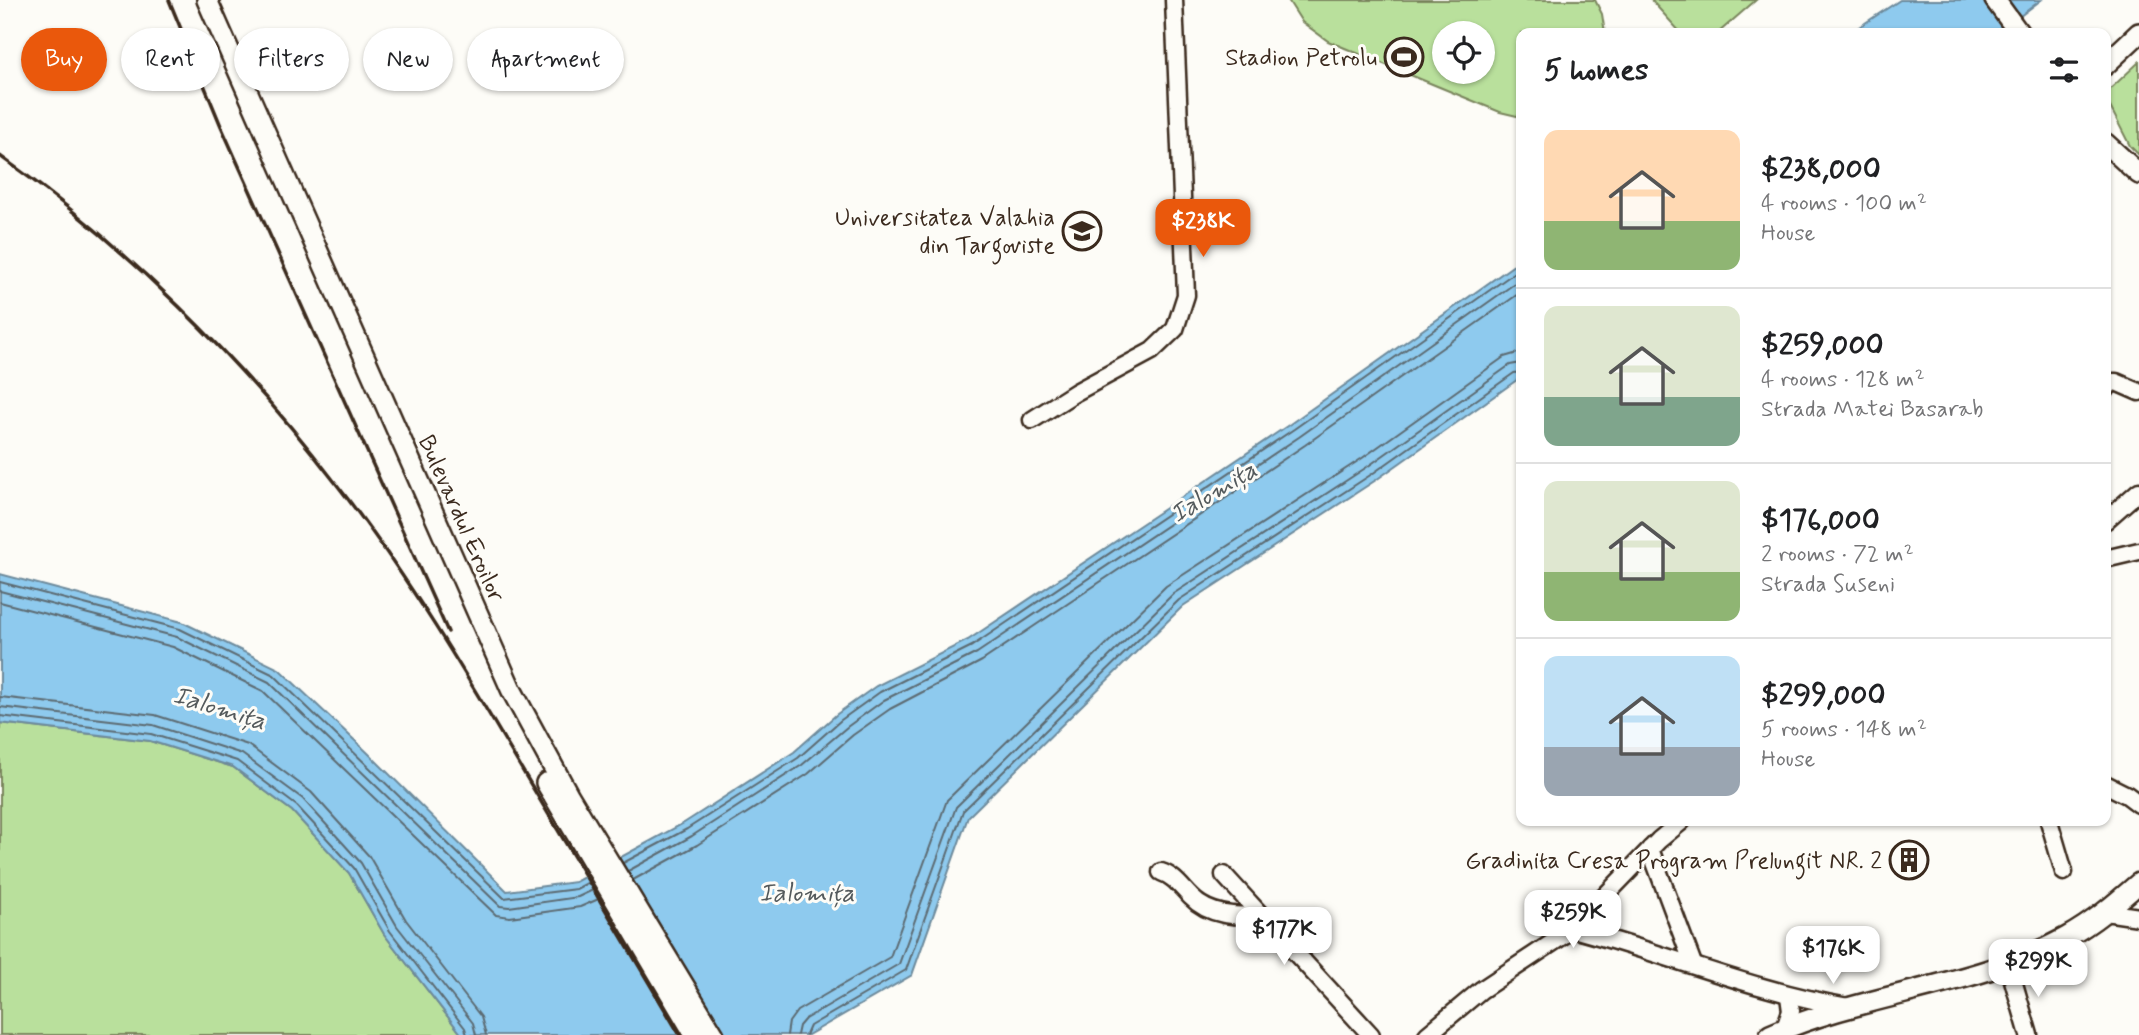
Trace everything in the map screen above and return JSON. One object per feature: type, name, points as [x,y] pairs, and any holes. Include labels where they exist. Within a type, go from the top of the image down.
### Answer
[{"type":"main road","name":"Bulevardul Eroilor","points":[[194,0],[523,741],[563,798],[714,1035]]},
{"type":"main road","name":"Bulevardul Eroilor","points":[[207,0],[315,250],[563,798],[695,1035]]},
{"type":"main road","points":[[1995,0],[2015,28]]},
{"type":"main road","points":[[2111,59],[2139,33]]},
{"type":"main road","points":[[2111,148],[2139,174]]},
{"type":"main road","points":[[2110,913],[2139,883]]},
{"type":"main road","points":[[1815,1014],[1851,1008],[2010,968],[2139,894]]},
{"type":"main road","points":[[1782,1033],[1815,1014],[2010,968]]},
{"type":"street","points":[[1032,420],[1152,351],[1175,329],[1186,295],[1174,0]]},
{"type":"street","points":[[2111,382],[2139,392]]},
{"type":"street","points":[[2111,515],[2139,491]]},
{"type":"street","points":[[2111,558],[2139,551]]},
{"type":"street","points":[[2111,787],[2127,794],[2139,804]]},
{"type":"street","points":[[1427,1035],[1481,990],[1573,929],[1650,849],[1676,826]]},
{"type":"street","points":[[2050,826],[2064,872]]},
{"type":"street","points":[[1650,849],[1693,964]]},
{"type":"street","points":[[1161,872],[1170,875],[1201,907],[1224,914],[1261,915]]},
{"type":"street","points":[[1224,875],[1370,1035]]},
{"type":"street","points":[[2110,913],[2139,917]]},
{"type":"street","points":[[1573,929],[1693,964],[1789,996],[1815,1014]]},
{"type":"street","points":[[2010,968],[2029,1035]]},
{"type":"street","points":[[1782,1033],[1791,1011],[1789,996]]},
{"type":"green space","name":"Stadion Petrolu","points":[[1288,0],[1595,0],[1602,14],[1604,28],[1516,28],[1516,116],[1500,112],[1432,84],[1495,84],[1495,21],[1432,21],[1432,84],[1328,41],[1302,22]]},
{"type":"green space","points":[[1651,0],[1756,0],[1724,28],[1676,28]]},
{"type":"green space","points":[[2139,62],[2139,155],[2130,146],[2111,109],[2111,88]]},
{"type":"green space","points":[[0,723],[150,741],[233,767],[292,811],[349,873],[384,934],[462,1035],[0,1035]]},
{"type":"water","points":[[1900,0],[2041,0],[2005,28],[1858,28]]},
{"type":"water","name":"Ialomița","points":[[1516,264],[1516,381],[1376,480],[1183,606],[968,817],[912,975],[808,1035],[462,1035],[384,934],[349,873],[292,811],[233,767],[150,741],[0,723],[0,574],[182,622],[279,669],[507,891],[575,882],[684,823],[794,752],[837,714],[876,686],[968,640],[1290,424]]},
{"type":"railway","points":[[169,0],[221,126],[448,632]]},
{"type":"railway","points":[[0,156],[91,227],[179,306],[260,392],[334,481],[387,552],[435,626],[680,1035]]},
{"type":"place","name":"Stadion Petrolu","points":[[1404,57]]},
{"type":"place","name":"Universitatea Valahia din Targoviste","points":[[1082,231]]},
{"type":"place","name":"Gradinita Cresa Program Prelungit NR. 2","points":[[1909,860]]}]
